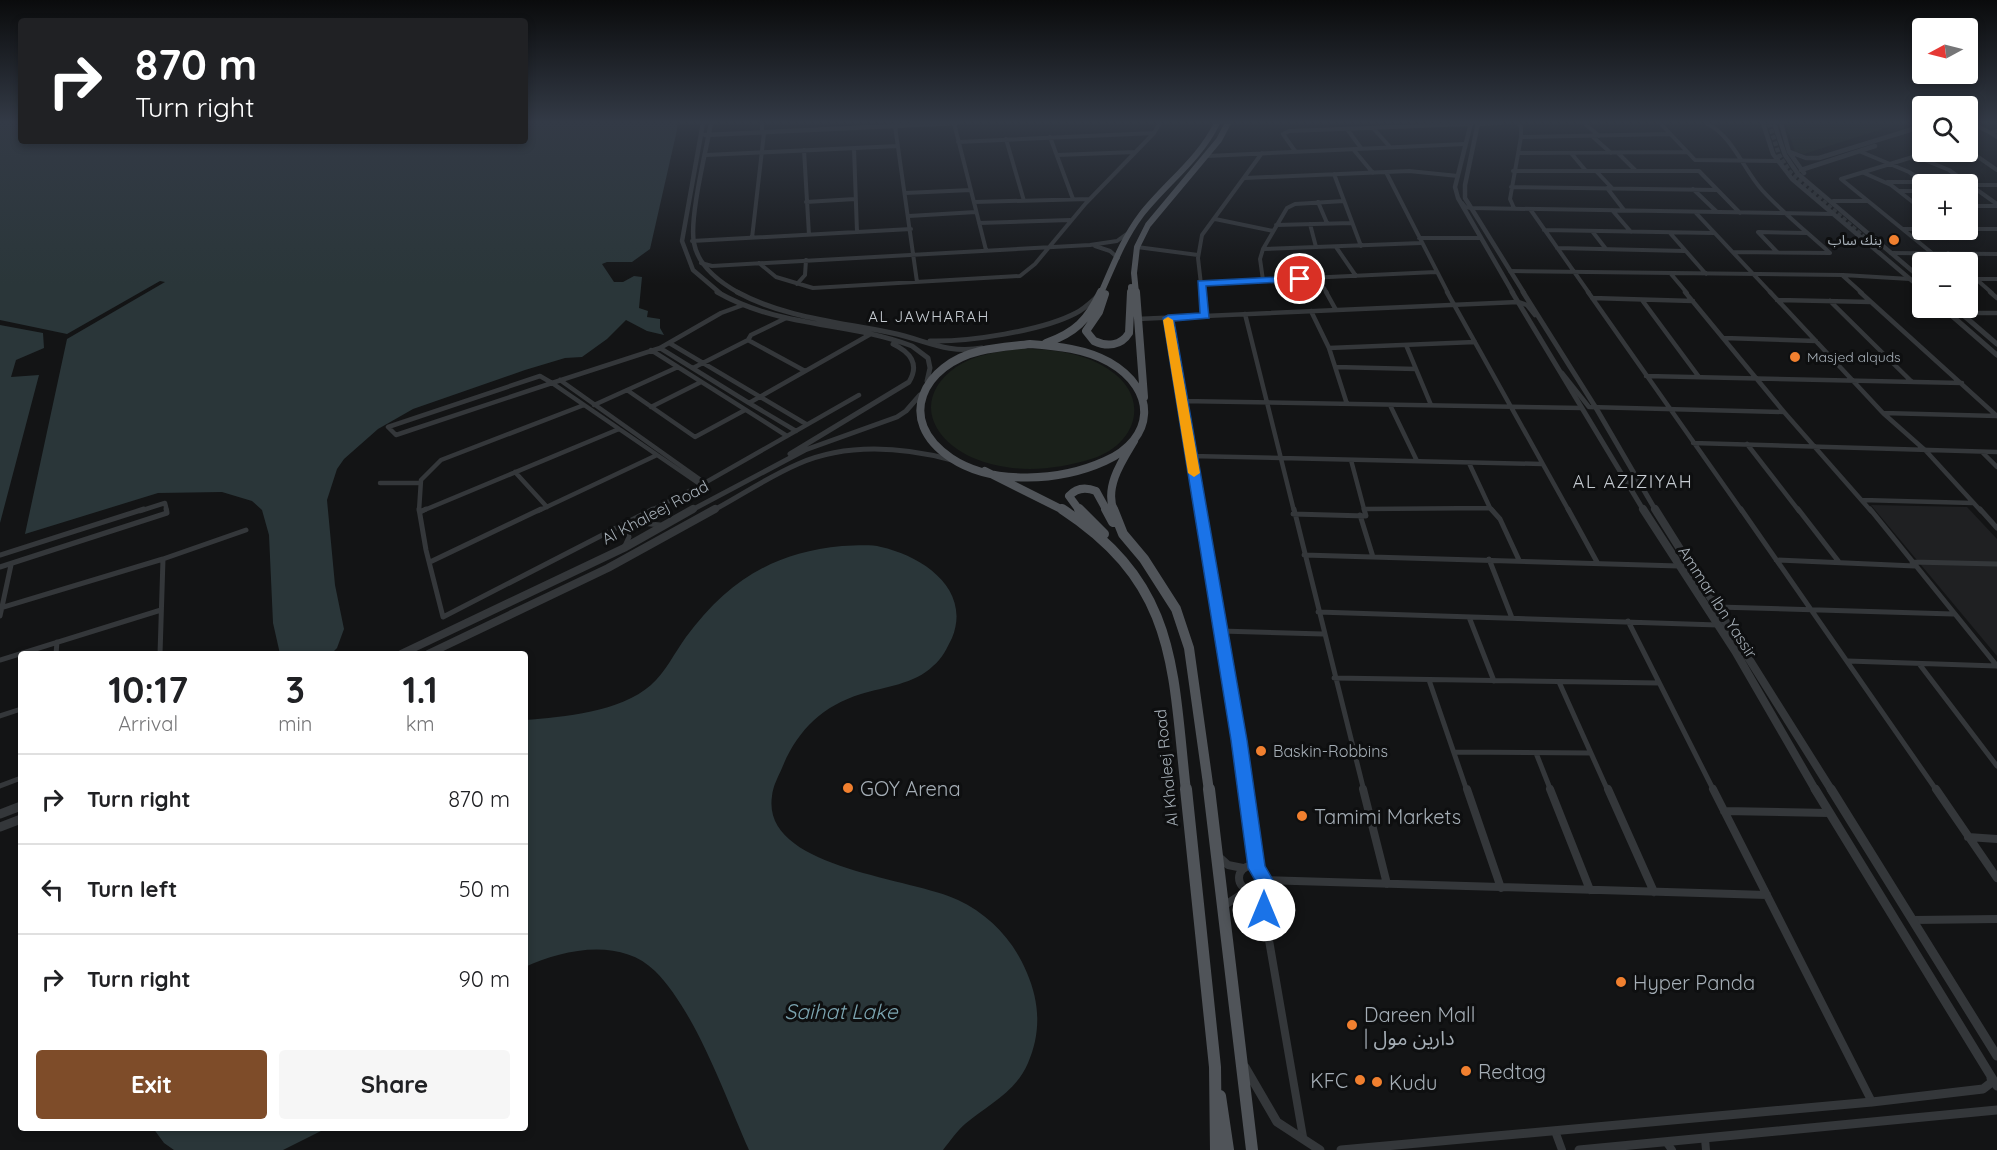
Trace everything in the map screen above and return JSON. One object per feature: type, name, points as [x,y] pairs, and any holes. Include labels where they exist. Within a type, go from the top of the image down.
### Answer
[{"type":"main road","points":[[1134,441],[1107,462],[1086,470],[1062,476],[1025,477],[985,471],[959,462],[937,447],[923,431],[917,413],[920,395],[927,381],[953,361],[991,348],[1049,342],[1071,333],[1088,316],[1102,292],[1128,233],[1177,177]]},
{"type":"main road","points":[[1110,274],[1103,304],[1086,331],[1092,340],[1107,344],[1118,343],[1128,336],[1129,298],[1137,247],[1148,225],[1189,177]]},
{"type":"main road","points":[[1123,534],[1113,515],[1110,494],[1118,464],[1140,432],[1145,412],[1134,273]]},
{"type":"main road","points":[[1030,344],[1073,349],[1110,363],[1135,384],[1141,394],[1145,412]]},
{"type":"main road","name":"Al Khaleej Road","points":[[985,471],[1045,498],[1078,518],[1115,548],[1151,598],[1166,636],[1171,660],[1215,1067],[1216,1150]]},
{"type":"main road","points":[[1115,548],[1094,521],[1071,504],[1069,496],[1071,493],[1081,488],[1096,491],[1102,499],[1106,514],[1157,577],[1176,609],[1184,628],[1195,677],[1252,1150]]},
{"type":"main road","points":[[1215,1067],[1228,1150]]},
{"type":"street","points":[[696,177],[681,242],[690,266],[711,288],[743,305],[786,318],[877,336],[907,345],[926,356],[930,366],[927,381]]},
{"type":"street","points":[[702,177],[692,241],[701,263],[722,284],[742,296],[769,307],[911,338],[947,349],[991,348]]},
{"type":"street","points":[[752,238],[758,177]]},
{"type":"street","points":[[805,177],[809,235]]},
{"type":"street","points":[[855,177],[857,232]]},
{"type":"street","points":[[903,177],[915,254],[917,282]]},
{"type":"street","points":[[967,177],[986,250]]},
{"type":"street","points":[[1017,177],[1024,201]]},
{"type":"street","points":[[1065,177],[1073,199]]},
{"type":"street","points":[[759,263],[766,271],[796,284],[813,288],[1020,276],[1035,264],[1070,220],[1111,177]]},
{"type":"street","points":[[1205,316],[1198,255],[1202,235],[1245,178],[1275,177]]},
{"type":"street","points":[[1335,177],[1361,246]]},
{"type":"street","points":[[1388,177],[1436,272],[1597,562]]},
{"type":"street","points":[[1458,177],[1455,187],[1457,196],[1465,207],[1472,208],[1833,214]]},
{"type":"street","name":"Ammar Ibn Yassir","points":[[1467,177],[1465,198],[1596,408],[1662,521],[1718,607],[1997,1056]]},
{"type":"street","points":[[1512,177],[1510,199],[1514,208]]},
{"type":"street","points":[[1601,177],[1612,188]]},
{"type":"street","points":[[1705,177],[1740,213]]},
{"type":"street","points":[[1733,252],[1830,254],[1751,177]]},
{"type":"street","points":[[1790,177],[1910,279]]},
{"type":"street","points":[[1801,177],[1874,238]]},
{"type":"street","points":[[1808,177],[1912,271]]},
{"type":"street","points":[[1850,177],[1841,180],[1842,182],[1931,252]]},
{"type":"street","points":[[1874,177],[1886,182],[1912,202]]},
{"type":"street","points":[[1886,182],[1912,183]]},
{"type":"street","points":[[1978,185],[1997,185]]},
{"type":"street","points":[[1511,187],[1718,190]]},
{"type":"street","points":[[1607,188],[1624,210]]},
{"type":"street","points":[[1693,189],[1717,212]]},
{"type":"street","points":[[905,193],[970,190]]},
{"type":"street","points":[[1898,190],[1912,191]]},
{"type":"street","points":[[1978,191],[1997,205]]},
{"type":"street","name":"Ammar Ibn Yassir","points":[[1457,196],[1554,364],[1718,625],[1829,813],[1997,1086]]},
{"type":"street","points":[[806,202],[855,199]]},
{"type":"street","points":[[974,202],[1089,199]]},
{"type":"street","points":[[1263,280],[1260,259],[1263,249],[1287,208],[1295,204],[1344,201]]},
{"type":"street","points":[[1833,201],[1866,201]]},
{"type":"street","points":[[1318,202],[1327,224]]},
{"type":"street","points":[[1978,206],[1997,205]]},
{"type":"street","points":[[1530,209],[1848,661],[1997,878]]},
{"type":"street","points":[[1612,210],[1631,232]]},
{"type":"street","points":[[909,216],[976,212]]},
{"type":"street","points":[[1695,212],[1883,412],[1926,451],[1997,528]]},
{"type":"street","points":[[1215,219],[1273,231]]},
{"type":"street","points":[[979,224],[1070,220]]},
{"type":"street","points":[[1276,225],[1352,223]]},
{"type":"street","points":[[1310,224],[1317,247]]},
{"type":"street","points":[[692,241],[911,229]]},
{"type":"street","points":[[1901,229],[1912,229]]},
{"type":"street","points":[[1978,229],[1996,230]]},
{"type":"street","points":[[1544,230],[1714,233]]},
{"type":"street","points":[[1592,231],[1606,249]]},
{"type":"street","points":[[1777,252],[1758,232],[1808,233]]},
{"type":"street","points":[[701,263],[712,266],[1090,245],[1117,241],[1128,233]]},
{"type":"street","points":[[1670,233],[1706,274]]},
{"type":"street","points":[[1263,249],[1361,246],[1420,240],[1480,238]]},
{"type":"street","points":[[1102,248],[1105,242]]},
{"type":"street","points":[[1090,245],[1110,251],[1118,258]]},
{"type":"street","points":[[1336,246],[1356,276]]},
{"type":"street","points":[[1137,247],[1198,255]]},
{"type":"street","points":[[1557,248],[1685,251]]},
{"type":"street","points":[[1891,253],[1912,253]]},
{"type":"street","points":[[1978,254],[1997,254]]},
{"type":"street","points":[[796,284],[805,274],[806,260]]},
{"type":"street","points":[[1510,271],[1842,275],[1910,279]]},
{"type":"street","points":[[1201,283],[1436,272]]},
{"type":"street","points":[[1671,274],[1784,412],[1862,500],[1997,666]]},
{"type":"street","points":[[1842,275],[1997,416]]},
{"type":"street","points":[[1318,278],[1336,310]]},
{"type":"street","points":[[1978,279],[1997,279]]},
{"type":"street","points":[[1978,282],[1997,298]]},
{"type":"street","points":[[911,338],[956,342],[1049,322],[1079,312],[1102,292]]},
{"type":"street","points":[[1592,298],[1693,301]]},
{"type":"street","points":[[1642,300],[1699,377]]},
{"type":"street","points":[[1778,300],[1870,302]]},
{"type":"street","points":[[1830,301],[1911,381]]},
{"type":"street","points":[[1137,319],[1518,302],[1527,305],[1544,326]]},
{"type":"street","points":[[703,484],[657,455],[552,383],[540,376],[388,427],[396,435],[552,383],[560,381],[650,350],[660,348],[721,313],[743,305]]},
{"type":"street","points":[[1311,311],[1329,348],[1347,404]]},
{"type":"street","points":[[1978,313],[1997,314]]},
{"type":"street","points":[[1245,314],[1387,884]]},
{"type":"street","points":[[693,368],[786,318]]},
{"type":"street","points":[[1168,318],[1239,740],[1256,868],[1264,880]]},
{"type":"street","points":[[1955,318],[1997,354]]},
{"type":"street","points":[[1968,318],[1997,344]]},
{"type":"street","points":[[823,326],[836,325],[836,322]]},
{"type":"street","points":[[748,403],[869,335]]},
{"type":"street","points":[[773,465],[905,385],[912,378],[915,369],[911,355],[877,336]]},
{"type":"street","points":[[1724,338],[1816,341]]},
{"type":"street","points":[[748,340],[805,371]]},
{"type":"street","points":[[1329,348],[1474,342]]},
{"type":"street","points":[[670,344],[806,424]]},
{"type":"street","points":[[1406,345],[1431,405]]},
{"type":"street","points":[[660,348],[796,431]]},
{"type":"street","points":[[650,350],[787,436]]},
{"type":"street","points":[[1554,364],[1575,386],[1589,407],[1784,412]]},
{"type":"street","points":[[594,405],[678,367]]},
{"type":"street","points":[[1335,367],[1416,369]]},
{"type":"street","points":[[1646,376],[1962,383]]},
{"type":"street","points":[[560,381],[703,484]]},
{"type":"street","points":[[651,407],[701,382]]},
{"type":"street","points":[[627,390],[695,437],[745,410]]},
{"type":"street","points":[[584,405],[441,460],[429,470],[420,483],[420,512],[443,616],[703,484],[859,395]]},
{"type":"street","name":"Al Khaleej Road","points":[[407,651],[624,548],[773,465],[805,450],[897,417],[906,411],[920,395]]},
{"type":"street","points":[[1182,401],[1581,408]]},
{"type":"street","points":[[1390,405],[1417,461]]},
{"type":"street","points":[[1883,412],[1997,416]]},
{"type":"street","points":[[420,512],[619,429]]},
{"type":"street","points":[[1693,443],[1997,452]]},
{"type":"street","points":[[1747,444],[1839,562]]},
{"type":"street","points":[[434,651],[608,568],[774,475],[808,460],[844,451],[882,448],[917,451],[959,462]]},
{"type":"street","points":[[1983,453],[1997,466]]},
{"type":"street","points":[[430,562],[657,455]]},
{"type":"street","points":[[1191,456],[1542,464]]},
{"type":"street","points":[[1293,514],[1366,516],[1350,460]]},
{"type":"street","points":[[1469,464],[1490,508],[1500,519],[1519,560]]},
{"type":"street","points":[[515,472],[547,507]]},
{"type":"street","points":[[380,483],[420,483]]},
{"type":"street","points":[[1862,500],[1973,503]]},
{"type":"street","points":[[0,555],[165,503],[167,513],[0,567]]},
{"type":"street","points":[[1364,509],[1490,508]]},
{"type":"street","points":[[1360,515],[1373,557]]},
{"type":"street","points":[[629,523],[652,526],[668,525]]},
{"type":"street","points":[[624,548],[629,537],[629,523]]},
{"type":"street","points":[[1,608],[163,559],[246,530]]},
{"type":"street","points":[[1304,555],[1679,566]]},
{"type":"street","points":[[160,651],[163,559]]},
{"type":"street","points":[[1489,560],[1512,618]]},
{"type":"street","points":[[1776,560],[1997,564]]},
{"type":"street","points":[[0,616],[11,564]]},
{"type":"street","points":[[1718,607],[1953,614]]},
{"type":"street","points":[[28,651],[161,610]]},
{"type":"street","points":[[1318,612],[1718,625]]},
{"type":"street","points":[[1470,617],[1494,681]]},
{"type":"street","points":[[1628,621],[1872,1102]]},
{"type":"street","points":[[1221,631],[1323,634]]},
{"type":"street","points":[[56,651],[57,642]]},
{"type":"street","points":[[0,660],[18,654]]},
{"type":"street","points":[[1848,661],[1997,666]]},
{"type":"street","points":[[1920,664],[1997,766]]},
{"type":"street","points":[[1334,678],[1659,683]]},
{"type":"street","points":[[1429,680],[1501,888]]},
{"type":"street","points":[[1559,682],[1654,892]]},
{"type":"street","points":[[0,716],[18,710]]},
{"type":"street","points":[[1454,752],[1591,753]]},
{"type":"street","points":[[1536,753],[1590,890]]},
{"type":"street","points":[[0,786],[18,779]]},
{"type":"street","points":[[0,814],[18,807]]},
{"type":"street","points":[[1724,811],[1829,813]]},
{"type":"street","points":[[0,827],[18,820]]},
{"type":"street","points":[[1968,837],[1997,839]]},
{"type":"street","points":[[1218,856],[1228,865],[1256,868]]},
{"type":"street","points":[[1243,868],[1239,873],[1239,880],[1246,888],[1260,888]]},
{"type":"street","points":[[1264,880],[1767,895]]},
{"type":"street","points":[[1264,880],[1260,888],[1303,1137]]},
{"type":"street","points":[[1223,906],[1245,892],[1246,888]]},
{"type":"street","points":[[1913,920],[1997,919]]},
{"type":"street","points":[[1243,1064],[1277,1122],[1320,1150]]},
{"type":"street","points":[[1341,1150],[1872,1102],[1983,1089],[1992,1082],[1989,1073]]},
{"type":"street","points":[[1579,1150],[1705,1145],[1997,1110]]},
{"type":"street","points":[[1555,1131],[1562,1150]]},
{"type":"shaded area","points":[[1017,349],[1052,351],[1087,358],[1108,369],[1122,380],[1130,393],[1134,406],[1133,419],[1128,432],[1119,443],[1107,452],[1091,459],[1062,466],[1031,469],[1000,466],[971,457],[945,439],[932,416],[931,403],[943,379],[956,367],[970,360]]},
{"type":"shaded area","points":[[1871,505],[1967,507],[1997,539],[1997,656]]},
{"type":"water","points":[[0,177],[666,177],[650,249],[632,262],[602,264],[614,282],[623,282],[634,276],[642,277],[639,308],[648,311],[647,317],[660,319],[660,328],[664,335],[647,331],[626,320],[607,339],[582,357],[565,358],[525,370],[413,409],[378,429],[344,459],[337,469],[327,500],[335,585],[344,629],[334,651],[279,651],[273,623],[269,535],[262,510],[252,501],[222,492],[158,493],[25,534],[67,339],[165,282],[160,281],[67,334],[0,320]]},
{"type":"water","points":[[0,325],[43,333],[44,348],[16,360],[11,377],[39,375],[0,523]]},
{"type":"water","name":"Saihat Lake","points":[[867,545],[897,551],[927,567],[949,590],[955,604],[956,620],[952,638],[936,663],[926,672],[908,681],[847,699],[823,713],[803,731],[795,743],[772,796],[775,820],[790,840],[814,855],[843,867],[936,892],[970,906],[1000,930],[1022,961],[1031,984],[1037,1018],[1035,1040],[1028,1063],[1009,1090],[962,1127],[943,1150],[749,1150],[720,1080],[696,1031],[670,988],[655,971],[641,960],[609,950],[574,951],[528,966],[528,720],[591,712],[638,694],[656,680],[702,617],[735,585],[773,563],[817,550]]},
{"type":"water","points":[[155,1131],[321,1131],[283,1150],[174,1150],[164,1143]]},
{"type":"tunnel","points":[[1795,177],[1865,238]]},
{"type":"slow traffic","points":[[1168,320],[1194,473]]},
{"type":"place","name":"بنك ساب","points":[[1894,240]]},
{"type":"place","name":"Masjed alquds","points":[[1795,357]]},
{"type":"place","name":"Baskin-Robbins","points":[[1261,751]]},
{"type":"place","name":"GOY Arena","points":[[848,788]]},
{"type":"place","name":"Tamimi Markets","points":[[1302,816]]},
{"type":"place","name":"Hyper Panda","points":[[1621,982]]},
{"type":"place","name":"Dareen Mall | دارين مول","points":[[1352,1025]]},
{"type":"place","name":"Redtag","points":[[1466,1071]]},
{"type":"place","name":"KFC","points":[[1360,1080]]},
{"type":"place","name":"Kudu","points":[[1377,1082]]},
{"type":"district","name":"AL JAWHARAH","points":[[929,316]]},
{"type":"district","name":"AL AZIZIYAH","points":[[1633,481]]},
{"type":"route","points":[[1264,910],[1260,888],[1264,883],[1264,876],[1256,868],[1239,740],[1168,318],[1205,316],[1201,283],[1300,279]]}]
